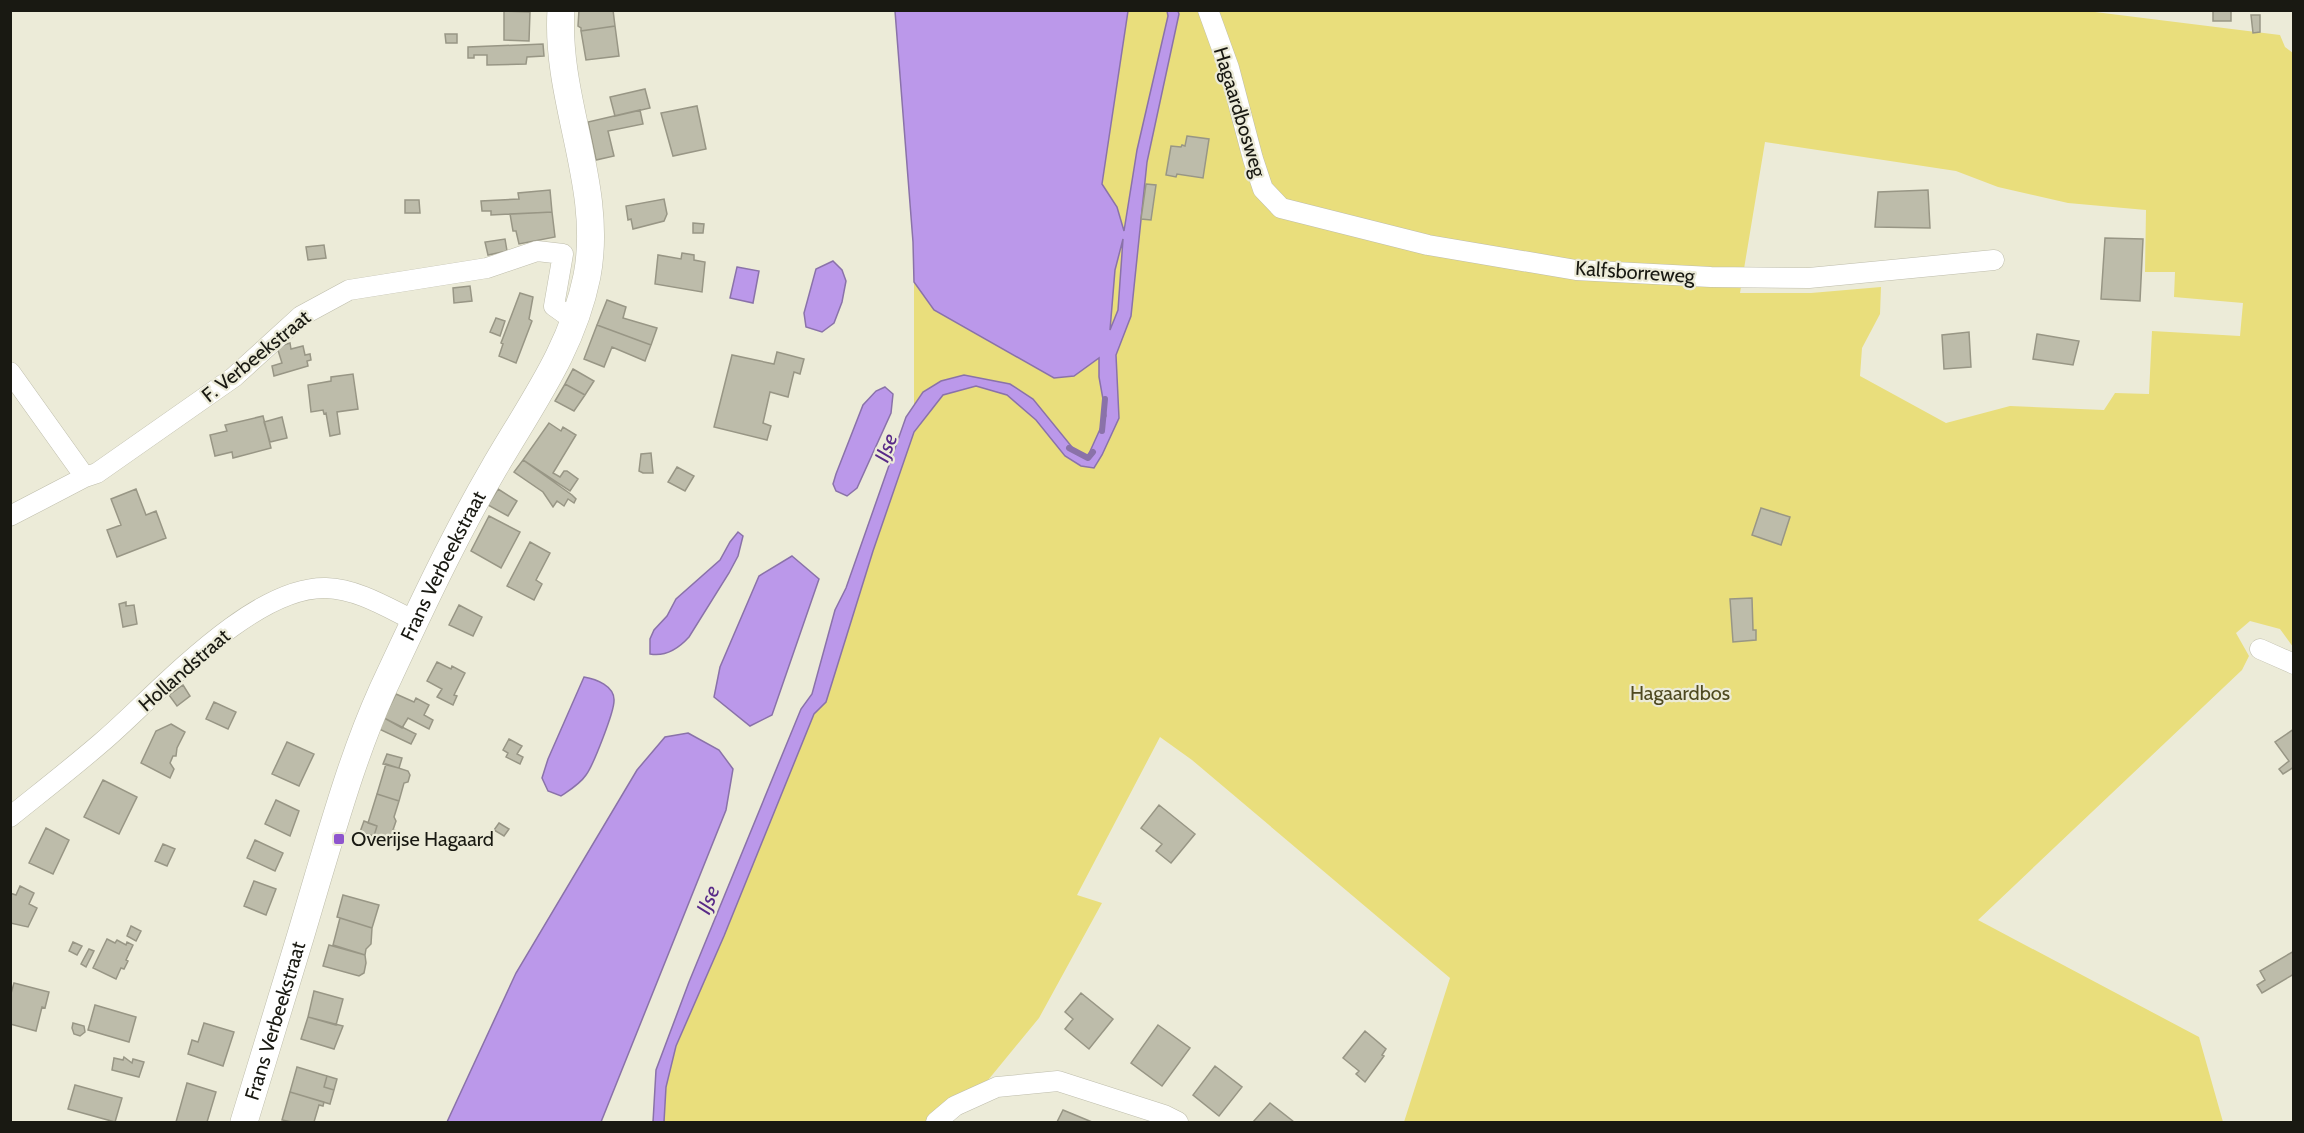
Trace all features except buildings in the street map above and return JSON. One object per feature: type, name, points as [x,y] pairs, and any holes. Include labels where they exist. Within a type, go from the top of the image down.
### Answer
[{"type":"main road","name":"Frans Verbeekstraat","points":[[244,1122],[364,731],[415,621],[494,467],[553,371],[575,321],[587,272],[588,203],[564,77],[561,10]]},
{"type":"street","name":"Hagaardbosweg","points":[[1208,10],[1229,68],[1263,189],[1281,208]]},
{"type":"street","name":"Kalfsborreweg","points":[[1281,208],[1428,245],[1576,270],[1711,277],[1809,278],[1994,260]]},
{"type":"street","name":"F. Verbeekstraat","points":[[85,477],[97,473],[234,377],[301,316],[349,290],[487,268],[537,251],[563,254],[554,306],[575,321]]},
{"type":"street","points":[[10,372],[85,477],[10,516]]},
{"type":"street","name":"Hollandstraat","points":[[10,817],[102,742],[218,636],[295,592],[326,588],[348,592],[374,601],[415,621]]},
{"type":"street","points":[[2260,649],[2294,664]]},
{"type":"street","points":[[936,1122],[955,1106],[997,1087],[1059,1081],[1164,1115],[1178,1122]]},
{"type":"green space","name":"Hagaardbos","points":[[2079,10],[2280,35],[2285,47],[2293,53],[2293,647],[2280,629],[2250,621],[2236,633],[2249,656],[2242,670],[1978,920],[2199,1037],[2223,1122],[1404,1122],[1450,978],[1192,760],[1160,737],[1077,895],[1102,903],[1039,1018],[984,1085],[948,1122],[659,1122],[664,1062],[837,631],[914,419],[914,282],[934,310],[1108,343],[1115,270],[1124,232],[1117,207],[1102,184],[1128,11]],"holes":[[[1765,142],[1956,171],[1998,187],[2068,203],[2146,210],[2145,272],[2175,272],[2174,297],[2243,303],[2240,336],[2152,331],[2149,394],[2115,393],[2104,410],[2010,406],[1946,423],[1860,376],[1862,348],[1880,314],[1881,287],[1811,293],[1740,293]]]},
{"type":"shaded area","points":[[895,11],[1128,11],[1102,184],[1117,207],[1124,231],[1137,150],[1168,16],[1167,11],[1178,11],[1147,162],[1131,316],[1116,355],[1119,418],[1102,455],[1094,468],[1081,466],[1065,456],[1036,420],[1007,395],[976,386],[943,395],[914,432],[873,551],[826,702],[814,714],[724,936],[676,1046],[666,1087],[664,1122],[653,1122],[656,1070],[689,982],[801,709],[812,694],[835,610],[846,588],[906,417],[923,392],[941,381],[964,375],[1010,384],[1033,399],[1076,452],[1087,458],[1106,416],[1099,377],[1099,358],[1074,376],[1054,378],[934,310],[914,282],[913,242]],"holes":[[[1123,239],[1118,310],[1110,330],[1115,270]]]},
{"type":"shaded area","points":[[833,261],[842,270],[846,281],[842,302],[834,323],[822,332],[806,327],[804,313],[816,269]]},
{"type":"shaded area","points":[[737,267],[759,271],[753,303],[730,298]]},
{"type":"shaded area","points":[[885,387],[893,394],[891,413],[857,488],[847,496],[836,491],[833,484],[836,474],[863,405],[876,391]]},
{"type":"shaded area","points":[[738,532],[743,536],[738,556],[689,637],[672,651],[656,655],[650,654],[650,639],[654,630],[667,616],[676,599],[720,560]]},
{"type":"shaded area","points":[[792,556],[819,579],[772,715],[750,726],[714,697],[720,667],[759,576]]},
{"type":"shaded area","points":[[584,677],[594,679],[608,687],[613,696],[613,707],[603,739],[589,770],[575,787],[561,796],[548,791],[542,778]]},
{"type":"shaded area","points":[[688,733],[719,750],[733,769],[726,810],[601,1122],[447,1122],[516,973],[637,770],[665,737]]},
{"type":"waterway","name":"IJse","points":[[1102,431],[1105,399]]},
{"type":"waterway","name":"IJse","points":[[1069,448],[1088,458],[1093,452]]},
{"type":"place","name":"Overijse Hagaard","points":[[339,839]]}]
